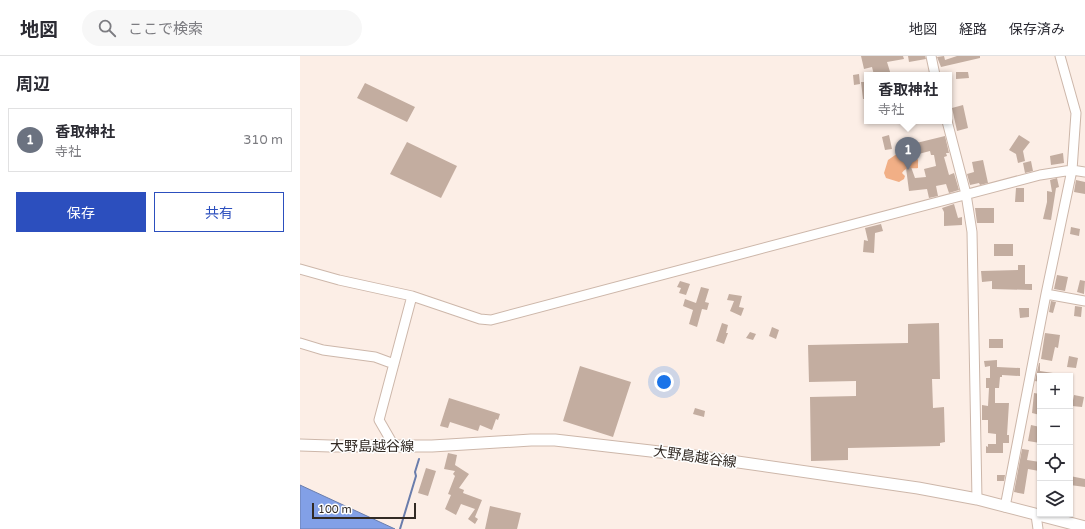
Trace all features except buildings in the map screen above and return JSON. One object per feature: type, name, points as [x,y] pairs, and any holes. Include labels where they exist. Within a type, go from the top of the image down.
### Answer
[{"type":"main road","name":"大野島越谷線","points":[[300,445],[432,446],[555,440],[703,457],[860,479],[977,499],[1085,527]]},
{"type":"street","points":[[931,56],[934,72]]},
{"type":"street","points":[[1005,506],[1046,294],[1072,170],[1076,113],[1060,56]]},
{"type":"street","points":[[948,124],[966,194],[972,232],[977,499]]},
{"type":"street","points":[[300,269],[339,280],[412,296],[471,317],[491,320],[1040,175],[1072,170],[1085,172]]},
{"type":"street","points":[[1046,294],[1085,301]]},
{"type":"street","points":[[394,446],[379,420],[412,296]]},
{"type":"street","points":[[300,343],[323,350],[375,357],[394,364]]},
{"type":"street","points":[[1036,515],[1038,529]]},
{"type":"shaded area","points":[[901,151],[914,153],[918,160],[918,168],[905,169],[902,173],[905,176],[904,179],[899,182],[886,178],[884,173],[888,160]]},
{"type":"water","points":[[300,485],[395,529],[300,529]]},
{"type":"waterway","points":[[400,529],[416,476],[415,472],[419,459]]},
{"type":"place","name":"香取神社","points":[[908,170]]}]
